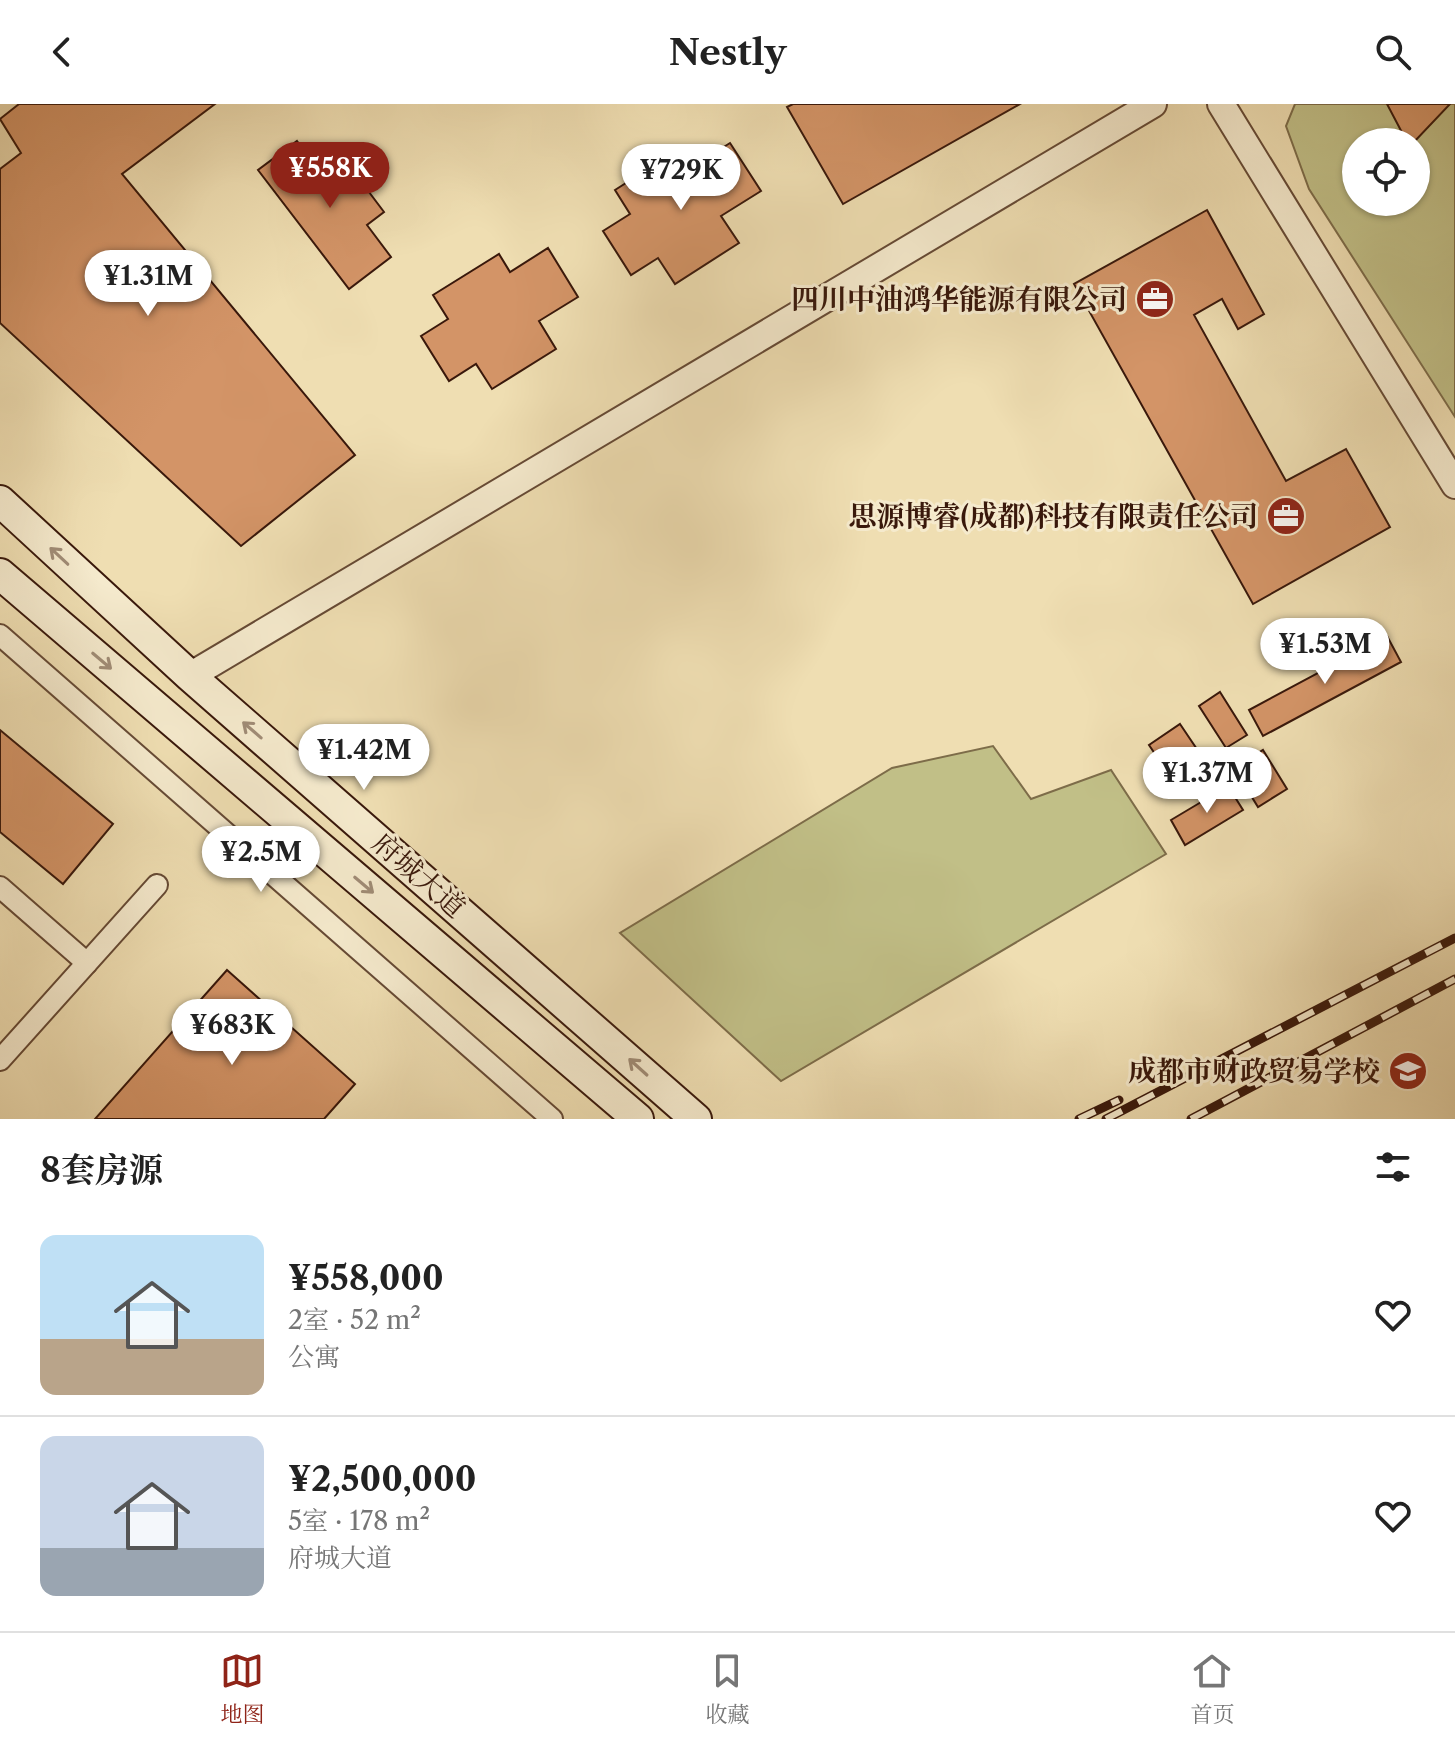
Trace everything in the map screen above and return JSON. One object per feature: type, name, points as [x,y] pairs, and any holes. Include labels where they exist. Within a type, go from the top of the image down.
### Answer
[{"type":"main road","name":"府城大道","points":[[0,501],[190,676],[696,1119]]},
{"type":"main road","name":"府城大道","points":[[0,574],[638,1119]]},
{"type":"street","points":[[190,676],[1153,104]]},
{"type":"street","points":[[1221,104],[1455,485]]},
{"type":"street","points":[[0,635],[552,1119]]},
{"type":"street","points":[[0,1060],[157,885]]},
{"type":"street","points":[[0,887],[87,963]]},
{"type":"shaded area","points":[[1295,104],[1455,104],[1455,417],[1309,189],[1286,126]]},
{"type":"shaded area","points":[[993,746],[1031,799],[1111,770],[1166,854],[781,1081],[620,933],[892,768]]},
{"type":"building","points":[[19,104],[215,104],[122,174],[355,455],[241,546],[0,323],[0,169],[21,153],[0,119]]},
{"type":"building","points":[[793,104],[1020,104],[843,204],[787,107]]},
{"type":"building","points":[[1387,104],[1450,104],[1427,128],[1400,128]]},
{"type":"building","points":[[297,141],[317,167],[338,151],[384,212],[367,225],[391,257],[349,289],[258,170]]},
{"type":"building","points":[[730,143],[761,191],[721,216],[739,243],[675,284],[658,258],[631,275],[603,231],[630,214],[615,190],[681,148],[692,167]]},
{"type":"building","points":[[1207,210],[1264,314],[1238,329],[1222,299],[1194,315],[1286,481],[1346,449],[1390,527],[1253,604],[1074,284]]},
{"type":"building","points":[[548,248],[578,297],[539,321],[556,349],[492,389],[476,364],[449,381],[421,336],[448,319],[433,295],[499,254],[510,272]]},
{"type":"building","points":[[1387,636],[1401,662],[1263,736],[1249,710]]},
{"type":"building","points":[[1220,692],[1247,735],[1226,748],[1199,706]]},
{"type":"building","points":[[1180,724],[1209,767],[1178,788],[1149,745]]},
{"type":"building","points":[[0,730],[113,824],[63,884],[0,832]]},
{"type":"building","points":[[1263,750],[1287,789],[1258,807],[1234,768]]},
{"type":"building","points":[[1228,786],[1243,810],[1185,845],[1171,820]]},
{"type":"building","points":[[227,970],[355,1084],[324,1119],[95,1119]]},
{"type":"railway","points":[[1106,1119],[1455,938]]},
{"type":"railway","points":[[1191,1119],[1455,979]]},
{"type":"railway","points":[[1079,1119],[1119,1100]]},
{"type":"place","name":"四川中油鸿华能源有限公司","points":[[1155,299]]},
{"type":"place","name":"思源博睿(成都)科技有限责任公司","points":[[1286,516]]},
{"type":"place","name":"成都市财政贸易学校","points":[[1408,1071]]}]
